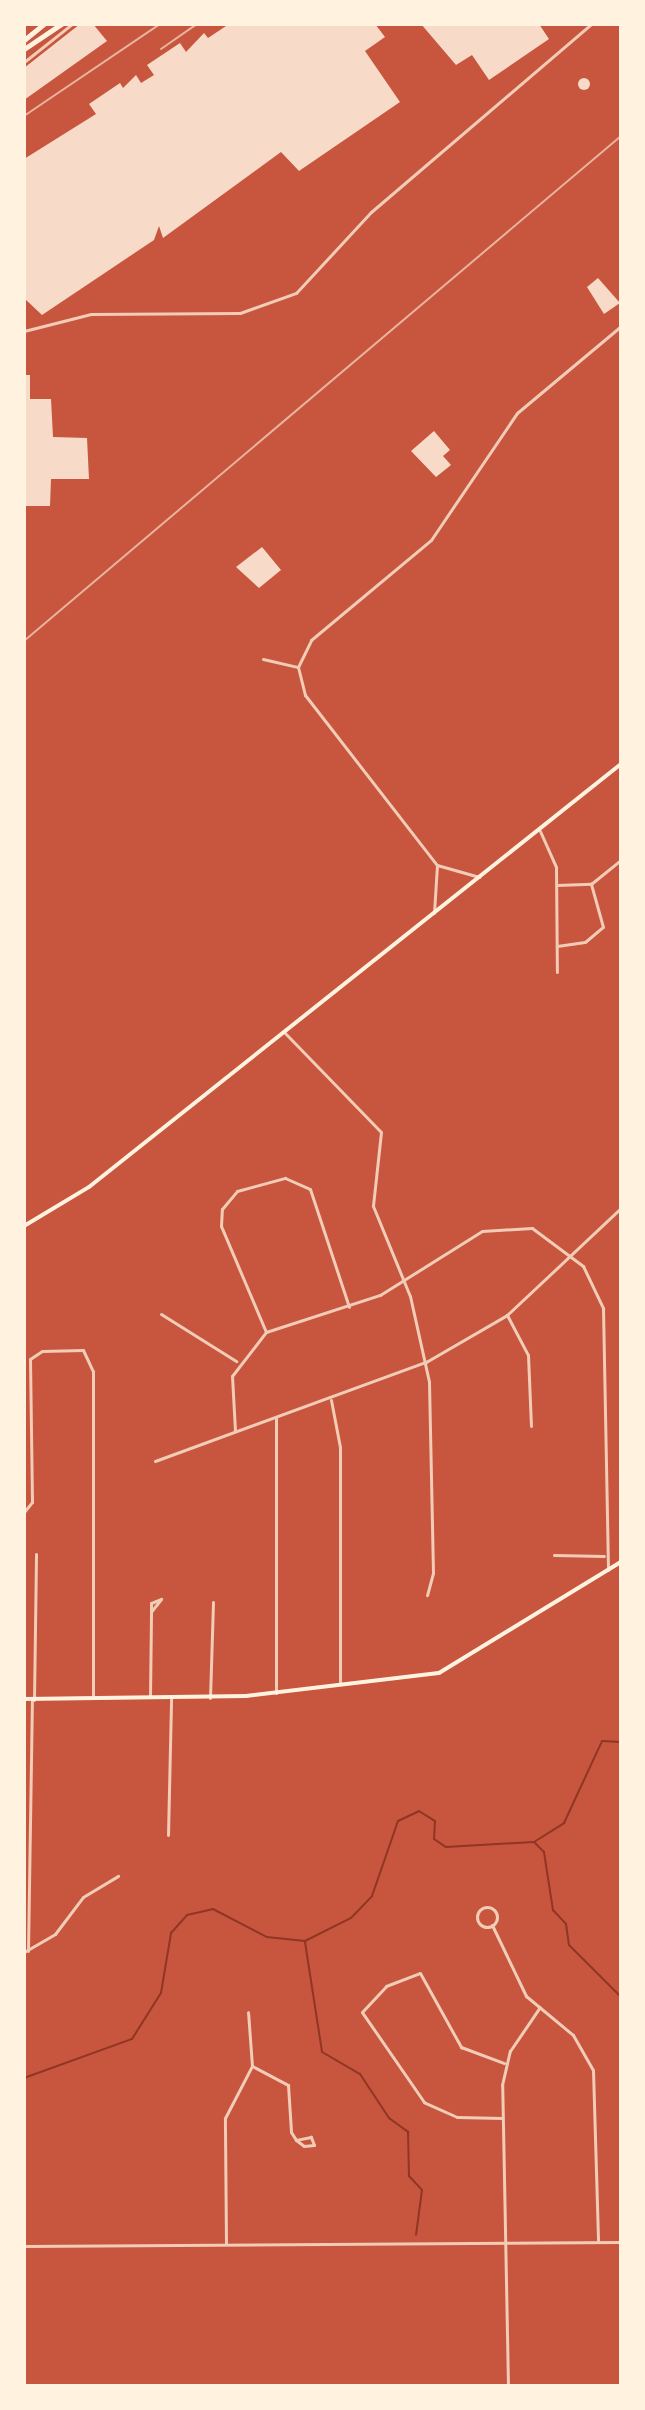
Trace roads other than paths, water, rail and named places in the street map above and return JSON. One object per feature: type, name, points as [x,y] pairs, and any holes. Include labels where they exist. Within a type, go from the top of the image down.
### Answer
[{"type":"highway","points":[[24,40],[44,24]]},
{"type":"highway","points":[[24,49],[61,24]]},
{"type":"main road","points":[[24,1226],[89,1187],[621,764]]},
{"type":"main road","points":[[24,1699],[210,1698],[276,1693],[448,1670],[621,1562]]},
{"type":"street","points":[[24,62],[72,24]]},
{"type":"street","points":[[24,331],[91,314],[240,313],[296,293],[371,212],[591,24]]},
{"type":"street","points":[[481,877],[437,865],[305,695],[298,667],[311,640],[431,540],[492,440],[531,401],[621,326]]},
{"type":"street","points":[[263,659],[298,667]]},
{"type":"street","points":[[540,831],[555,857],[557,972]]},
{"type":"street","points":[[557,885],[591,884],[621,860]]},
{"type":"street","points":[[434,915],[437,865]]},
{"type":"street","points":[[557,946],[585,942],[603,927],[591,884]]},
{"type":"street","points":[[284,1032],[377,1123],[373,1206],[405,1280],[426,1362],[433,1565],[427,1595]]},
{"type":"street","points":[[266,1332],[221,1226],[228,1197],[249,1187],[285,1178],[310,1189],[349,1309]]},
{"type":"street","points":[[155,1461],[331,1400],[426,1362],[507,1315],[574,1257],[621,1208]]},
{"type":"street","points":[[235,1431],[228,1394],[237,1362],[266,1332],[349,1309],[405,1280],[495,1226],[546,1234],[593,1278],[603,1308],[604,1556],[608,1570]]},
{"type":"street","points":[[161,1314],[237,1362]]},
{"type":"street","points":[[507,1315],[528,1355],[531,1426]]},
{"type":"street","points":[[24,1512],[32,1502],[26,1428],[28,1368],[36,1352],[83,1350],[93,1371],[93,1699]]},
{"type":"street","points":[[331,1400],[340,1447],[340,1685]]},
{"type":"street","points":[[276,1417],[276,1693]]},
{"type":"street","points":[[26,1951],[36,1554]]},
{"type":"street","points":[[554,1555],[604,1556]]},
{"type":"street","points":[[210,1698],[213,1602]]},
{"type":"street","points":[[150,1699],[151,1612]]},
{"type":"street","points":[[168,1835],[171,1698]]},
{"type":"street","points":[[26,1951],[55,1934],[83,1897],[118,1876]]},
{"type":"street","points":[[492,1925],[479,1922],[481,1909],[496,1912],[492,1925],[521,1989],[573,2035],[593,2070],[598,2242]]},
{"type":"street","points":[[502,2118],[468,2118],[424,2102],[363,2018],[386,1986],[414,1973],[425,1977],[461,2047],[504,2063]]},
{"type":"street","points":[[508,2386],[503,2243],[504,2063],[540,2007]]},
{"type":"street","points":[[226,2244],[225,2118],[252,2066],[248,2012]]},
{"type":"street","points":[[252,2066],[288,2085],[296,2140]]},
{"type":"street","points":[[24,2246],[621,2242]]},
{"type":"waterway","points":[[24,2078],[132,2039],[161,1993],[171,1933],[187,1915],[213,1909],[267,1937],[305,1941],[351,1918],[372,1896],[398,1821],[419,1811],[435,1821],[434,1839],[446,1847],[534,1842],[564,1823],[602,1741],[621,1742]]},
{"type":"waterway","points":[[534,1842],[544,1852],[553,1910],[566,1924],[569,1945],[621,1997]]},
{"type":"waterway","points":[[305,1942],[322,2052],[360,2074],[389,2118],[408,2132],[409,2176],[422,2190],[416,2235]]},
{"type":"railway","points":[[24,116],[160,24]]},
{"type":"railway","points":[[161,49],[197,24]]},
{"type":"railway","points":[[24,641],[621,136]]}]
